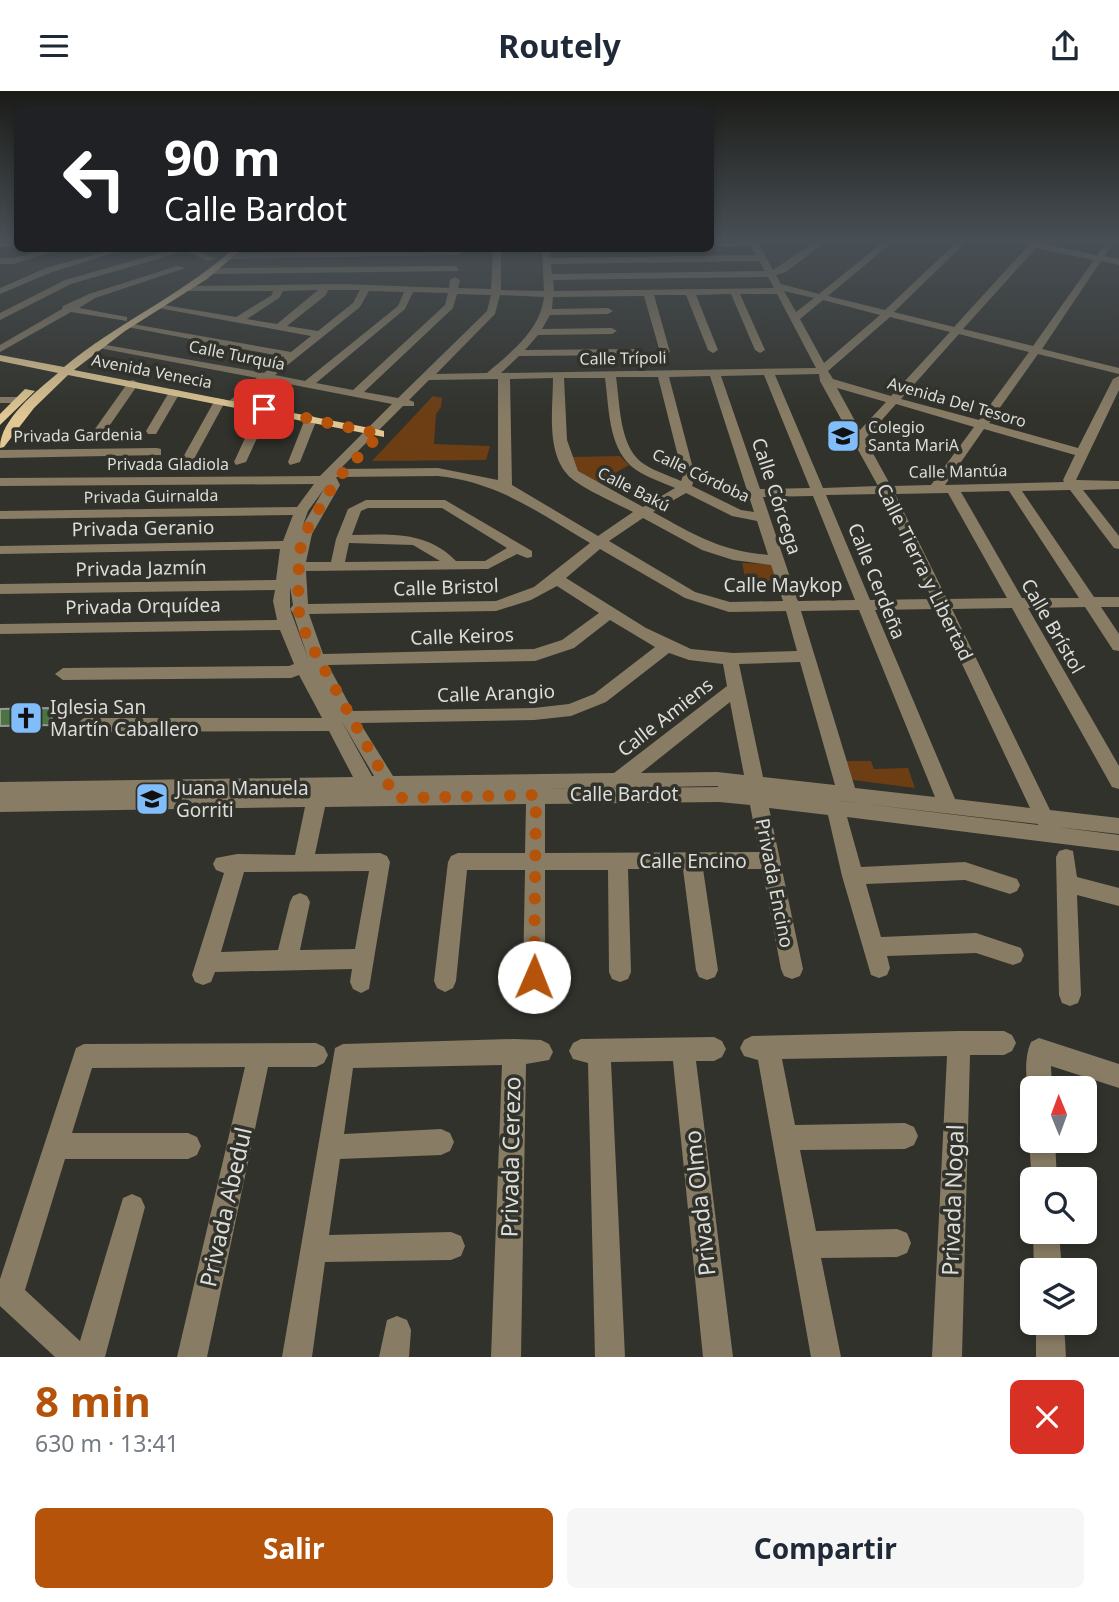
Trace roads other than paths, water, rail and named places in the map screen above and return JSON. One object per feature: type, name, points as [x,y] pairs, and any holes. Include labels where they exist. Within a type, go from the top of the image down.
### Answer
[{"type":"main road","points":[[0,421],[20,400],[158,298]]},
{"type":"main road","points":[[0,445],[60,369],[99,345],[125,323],[174,298]]},
{"type":"main road","name":"Avenida Venecia","points":[[0,358],[226,401],[375,433]]},
{"type":"street","points":[[6,298],[44,304]]},
{"type":"street","points":[[0,317],[37,298]]},
{"type":"street","points":[[0,349],[92,298]]},
{"type":"street","points":[[200,314],[222,298]]},
{"type":"street","points":[[239,320],[273,298]]},
{"type":"street","points":[[279,327],[317,298]]},
{"type":"street","points":[[188,459],[226,401],[265,377],[357,305],[361,298]]},
{"type":"street","points":[[307,385],[402,307],[406,298]]},
{"type":"street","points":[[355,394],[438,319],[450,306],[451,298]]},
{"type":"street","points":[[370,790],[319,660],[302,626],[288,545],[302,511],[431,377],[504,310],[502,298]]},
{"type":"street","points":[[490,376],[535,332],[547,312],[549,298]]},
{"type":"street","points":[[605,298],[615,352]]},
{"type":"street","points":[[650,298],[665,352]]},
{"type":"street","points":[[692,298],[713,350]]},
{"type":"street","points":[[737,298],[760,350]]},
{"type":"street","name":"Calle Tierra y Libertad","points":[[783,298],[887,491],[1049,826]]},
{"type":"street","points":[[822,298],[1119,371]]},
{"type":"street","points":[[794,319],[822,298]]},
{"type":"street","points":[[823,376],[904,298]]},
{"type":"street","points":[[858,440],[987,298]]},
{"type":"street","points":[[934,489],[1037,351],[1072,298]]},
{"type":"street","points":[[57,306],[125,323],[292,355]]},
{"type":"street","points":[[158,307],[318,334]]},
{"type":"street","points":[[547,312],[608,311]]},
{"type":"street","points":[[535,332],[612,331]]},
{"type":"street","name":"Calle Turquía","points":[[99,345],[406,403]]},
{"type":"street","points":[[516,353],[637,352]]},
{"type":"street","name":"Calle Trípoli","points":[[431,377],[768,372],[823,376]]},
{"type":"street","name":"Calle Cerdeña","points":[[768,372],[948,805]]},
{"type":"street","name":"Calle Córcega","points":[[715,373],[807,656],[841,800],[852,876],[876,958],[976,943],[1013,955]]},
{"type":"street","name":"Calle Córdoba","points":[[610,374],[621,442],[637,465],[737,513],[763,517]]},
{"type":"street","points":[[663,374],[689,476],[685,488]]},
{"type":"street","name":"Calle Bakú","points":[[558,375],[565,465],[584,483],[707,547],[733,557],[778,561]]},
{"type":"street","points":[[504,376],[505,487]]},
{"type":"street","name":"Avenida Del Tesoro","points":[[823,376],[896,401],[1081,453]]},
{"type":"street","points":[[1119,379],[1069,476],[1074,487],[1119,545]]},
{"type":"street","points":[[99,432],[133,383]]},
{"type":"street","points":[[152,431],[175,391]]},
{"type":"street","points":[[0,400],[20,400]]},
{"type":"street","points":[[240,462],[264,409]]},
{"type":"street","points":[[294,461],[311,419]]},
{"type":"street","name":"Privada Gardenia","points":[[0,454],[157,452]]},
{"type":"street","name":"Privada Gladiola","points":[[0,482],[332,477],[459,472],[505,487]]},
{"type":"street","points":[[332,477],[282,585],[281,601],[286,625],[303,669],[392,790]]},
{"type":"street","name":"Calle Mantúa","points":[[756,493],[1119,485]]},
{"type":"street","name":"Calle Maykop","points":[[505,487],[598,543],[709,603],[729,607],[1119,602]]},
{"type":"street","name":"Calle Bristol","points":[[298,609],[496,606],[517,602],[558,580],[598,543],[685,488]]},
{"type":"street","points":[[1013,488],[1119,646]]},
{"type":"street","name":"Calle Brístol","points":[[952,489],[1119,782]]},
{"type":"street","points":[[291,567],[337,567],[453,566],[488,565],[522,551],[445,504],[359,506],[343,539],[337,567]]},
{"type":"street","name":"Privada Guirnalda","points":[[0,515],[302,511]]},
{"type":"street","points":[[343,539],[416,538],[446,557],[453,566]]},
{"type":"street","name":"Privada Geranio","points":[[0,550],[288,545]]},
{"type":"street","points":[[558,580],[667,646],[690,654],[730,658],[807,656]]},
{"type":"street","name":"Privada Jazmín","points":[[0,589],[282,585]]},
{"type":"street","name":"Calle Keiros","points":[[303,669],[319,660],[535,655],[568,644],[611,611]]},
{"type":"street","name":"Privada Orquídea","points":[[0,629],[286,625]]},
{"type":"street","name":"Calle Arangio","points":[[84,725],[342,721],[534,715],[571,710],[600,698],[667,646]]},
{"type":"street","points":[[730,658],[756,789]]},
{"type":"street","points":[[63,674],[291,672],[303,669]]},
{"type":"street","name":"Calle Amiens","points":[[620,779],[736,688]]},
{"type":"street","name":"Calle Bardot","points":[[536,788],[620,779],[756,789],[1049,826],[1119,826]]},
{"type":"street","points":[[534,977],[536,788]]},
{"type":"street","name":"Calle Bardot","points":[[0,789],[756,789]]},
{"type":"street","name":"Privada Encino","points":[[756,789],[792,969]]},
{"type":"street","name":"Calle Bardot","points":[[0,804],[317,798],[370,790]]},
{"type":"street","points":[[303,862],[317,798]]},
{"type":"street","name":"Calle Bardot","points":[[841,800],[948,805],[1119,843]]},
{"type":"street","points":[[1066,857],[1070,995]]},
{"type":"street","name":"Calle Encino","points":[[445,981],[458,862],[770,860]]},
{"type":"street","points":[[615,861],[620,972]]},
{"type":"street","points":[[692,861],[707,970]]},
{"type":"street","points":[[361,982],[380,862],[230,863],[205,968],[287,961],[364,959]]},
{"type":"street","points":[[852,876],[965,871],[1010,885]]},
{"type":"street","points":[[1068,884],[1119,897]]},
{"type":"street","points":[[287,961],[300,902]]},
{"type":"street","name":"Privada Nogal","points":[[947,1357],[959,1043]]},
{"type":"street","points":[[827,1357],[786,1139],[760,1048],[1004,1043]]},
{"type":"street","name":"Privada Olmo","points":[[683,1049],[718,1357]]},
{"type":"street","points":[[610,1357],[590,1051],[714,1049]]},
{"type":"street","points":[[1040,1076],[1039,1050],[1119,1076]]},
{"type":"street","points":[[514,1051],[541,1052]]},
{"type":"street","name":"Privada Cerezo","points":[[297,1357],[342,1056],[514,1051],[506,1357]]},
{"type":"street","points":[[76,1357],[9,1295],[84,1056],[316,1055]]},
{"type":"street","name":"Privada Abedul","points":[[192,1357],[259,1056]]},
{"type":"street","points":[[786,1139],[905,1136]]},
{"type":"street","points":[[329,1147],[441,1142]]},
{"type":"street","points":[[55,1146],[188,1146]]},
{"type":"street","points":[[90,1357],[132,1206]]},
{"type":"street","points":[[806,1245],[898,1244]]},
{"type":"street","points":[[314,1249],[451,1246]]},
{"type":"street","points":[[1050,1335],[1051,1357]]},
{"type":"place","name":"Colegio Santa MariA","points":[[843,436]]},
{"type":"place","name":"Iglesia San Martín Caballero","points":[[26,718]]},
{"type":"place","name":"Juana Manuela Gorriti","points":[[152,799]]}]
